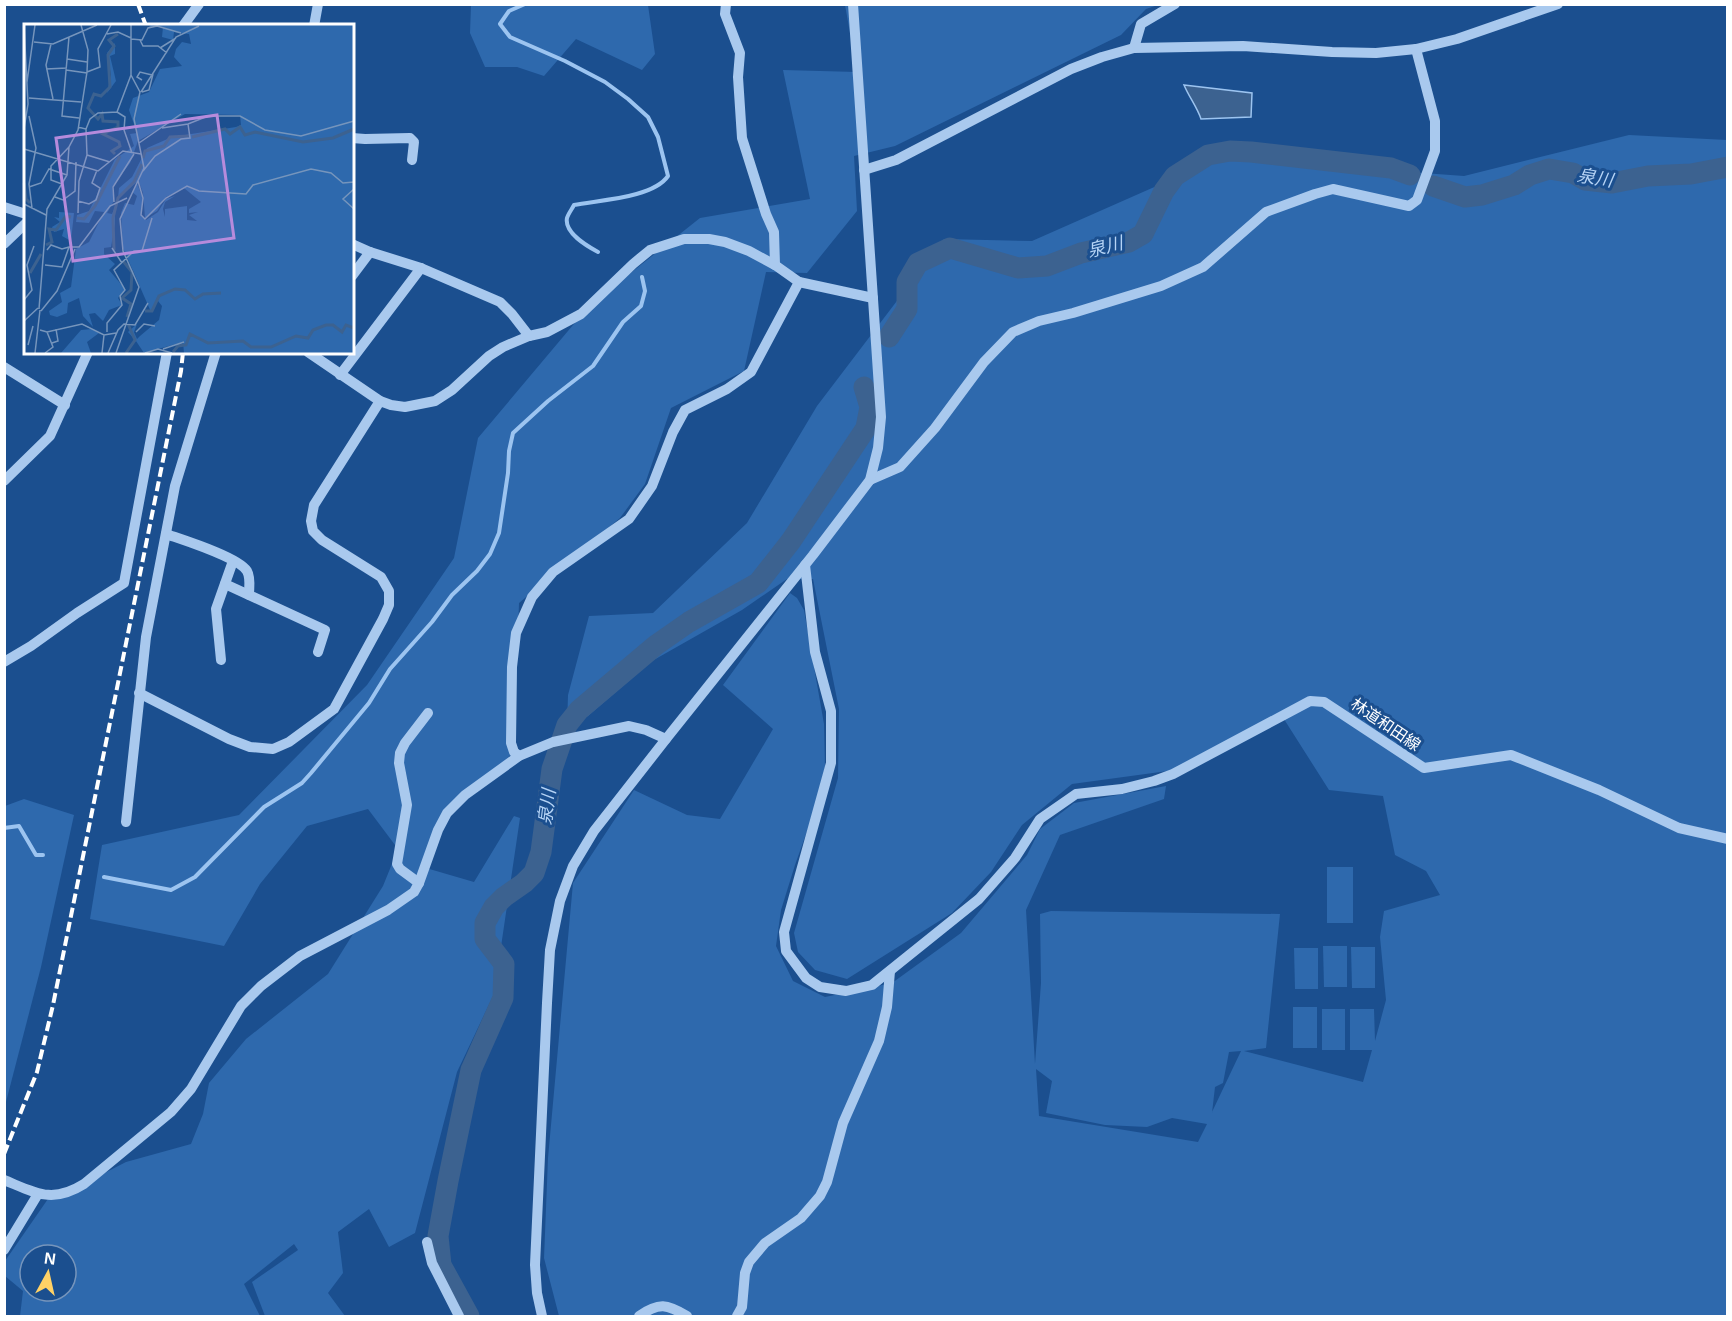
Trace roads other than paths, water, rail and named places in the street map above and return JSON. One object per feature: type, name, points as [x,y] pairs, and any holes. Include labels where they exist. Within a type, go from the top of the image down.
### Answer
[{"type":"street","points":[[184,24],[199,4]]},
{"type":"street","points":[[314,24],[318,4]]},
{"type":"street","points":[[726,4],[725,14],[740,53],[738,77],[742,138],[774,232],[776,266]]},
{"type":"street","points":[[542,1317],[537,1293],[536,1265],[550,950],[560,901],[573,866],[594,831],[805,566],[870,480],[878,448],[881,417],[853,4]]},
{"type":"street","points":[[1134,48],[1141,24],[1175,4]]},
{"type":"street","points":[[864,170],[896,160],[1071,69],[1134,48],[1242,46],[1376,53],[1416,49],[1457,39],[1558,4]]},
{"type":"street","points":[[870,480],[900,467],[935,428],[984,363],[1013,332],[1039,321],[1161,286],[1203,267],[1266,212],[1315,194],[1333,189],[1409,206],[1417,201],[1435,151],[1435,122],[1416,49]]},
{"type":"street","points":[[354,138],[410,138],[414,142],[412,160]]},
{"type":"street","points":[[4,207],[24,213]]},
{"type":"street","points":[[4,244],[24,225]]},
{"type":"street","points":[[311,354],[380,401],[405,406],[435,401],[452,390],[489,356],[503,347],[529,336],[547,332],[581,314],[650,250],[684,239],[709,239],[725,242],[749,251],[799,282],[873,298]]},
{"type":"street","points":[[354,245],[421,268],[500,302],[513,314],[529,336]]},
{"type":"street","points":[[354,273],[370,252]]},
{"type":"street","points":[[340,375],[421,268]]},
{"type":"street","points":[[519,756],[514,752],[511,743],[512,667],[516,633],[532,597],[553,572],[629,519],[652,486],[684,410],[727,389],[751,372],[799,282]]},
{"type":"street","points":[[4,482],[50,436],[87,354]]},
{"type":"street","points":[[4,662],[124,583],[167,354]]},
{"type":"street","points":[[126,822],[146,637],[175,486],[215,354]]},
{"type":"street","points":[[4,367],[65,405]]},
{"type":"street","points":[[139,693],[228,739],[250,747],[273,748],[289,742],[334,709],[383,619],[389,605],[388,591],[381,577],[322,540],[313,531],[311,521],[314,505],[380,401]]},
{"type":"street","points":[[166,534],[207,549],[246,569],[249,576],[249,595]]},
{"type":"street","points":[[221,660],[216,609],[233,561]]},
{"type":"street","name":"林道和田線","points":[[805,566],[815,652],[831,711],[831,763],[784,932],[786,951],[806,978],[820,987],[846,991],[872,985],[979,899],[1015,858],[1040,819],[1076,795],[1122,789],[1173,774],[1310,701],[1324,702],[1424,768],[1511,755],[1588,786],[1679,828],[1728,838]]},
{"type":"street","points":[[225,584],[325,630],[318,652]]},
{"type":"street","points":[[419,883],[400,869],[397,864],[407,805],[399,763],[405,742],[428,713]]},
{"type":"street","points":[[4,1180],[38,1194],[57,1195],[72,1191],[84,1184],[171,1112],[191,1089],[242,1006],[261,986],[300,956],[402,901],[414,892],[438,830],[449,810],[465,795],[519,756],[553,742],[629,726],[646,730],[666,739]]},
{"type":"street","points":[[737,1317],[742,1307],[745,1273],[749,1262],[765,1244],[801,1218],[820,1196],[827,1182],[843,1123],[879,1041],[887,1007],[890,971]]},
{"type":"street","points":[[4,1250],[38,1194]]},
{"type":"street","points":[[427,1242],[432,1263],[459,1317]]},
{"type":"street","points":[[639,1317],[658,1306],[672,1307],[687,1317]]},
{"type":"waterway","points":[[525,4],[509,11],[500,24],[510,37],[565,61],[605,82],[648,117],[658,137],[668,176],[661,183],[638,194],[574,205],[568,215],[567,224],[573,234],[598,252]]},
{"type":"waterway","name":"泉川","points":[[889,337],[907,309],[907,282],[918,263],[950,248],[1018,268],[1047,266],[1081,253],[1129,242],[1143,234],[1164,191],[1175,176],[1208,155],[1230,151],[1251,152],[1391,168],[1410,175]]},
{"type":"waterway","name":"泉川","points":[[1433,186],[1465,197],[1482,195],[1514,185],[1530,175],[1549,169],[1573,173],[1585,180],[1612,183],[1648,176],[1691,174],[1728,167]]},
{"type":"waterway","points":[[104,877],[171,890],[195,877],[264,807],[302,783],[311,773],[369,703],[390,669],[490,554],[499,533],[513,433],[548,401],[593,366],[623,322],[641,306],[645,291],[642,277]]},
{"type":"waterway","name":"泉川","points":[[469,1316],[441,1265],[438,1236],[471,1070],[503,998],[504,964],[485,939],[485,923],[494,907],[534,873],[541,852],[552,769],[567,725],[579,710],[656,645],[689,622],[758,583],[791,541],[866,428],[870,407],[864,387]]},
{"type":"waterway","points":[[4,828],[19,826],[36,855],[43,855]]},
{"type":"railway","points":[[138,4],[145,24]]},
{"type":"railway","points":[[4,1154],[37,1072],[53,1005],[183,354]]}]
